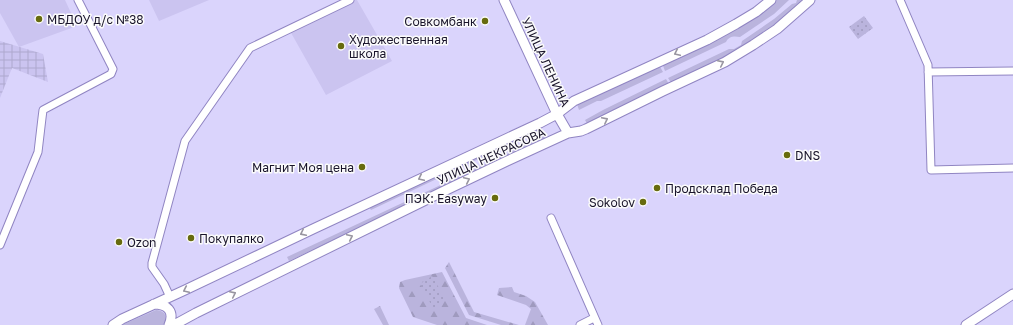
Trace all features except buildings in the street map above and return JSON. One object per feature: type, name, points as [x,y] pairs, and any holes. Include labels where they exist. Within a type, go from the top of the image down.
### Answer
[{"type":"main road","name":"УЛИЦА ЛЕНИНА","points":[[504,0],[557,114],[568,133]]},
{"type":"main road","name":"УЛИЦА НЕКРАСОВА","points":[[112,325],[313,228],[540,123],[557,114],[574,101],[707,40],[756,12],[771,0]]},
{"type":"main road","name":"УЛИЦА НЕКРАСОВА","points":[[174,325],[196,312],[444,191],[568,133],[586,129],[725,62],[753,46],[777,29],[810,0]]},
{"type":"main road","points":[[966,325],[1013,294]]},
{"type":"main road","points":[[154,304],[160,304],[170,311],[171,320],[169,325]]},
{"type":"main road","points":[[105,325],[122,319]]},
{"type":"street","points":[[0,245],[38,152],[43,110],[111,74],[113,69],[78,0]]},
{"type":"street","points":[[170,297],[164,284],[152,267],[152,264],[184,141],[250,48],[350,0]]},
{"type":"street","points":[[900,0],[928,65],[931,170],[1013,168]]},
{"type":"street","points":[[928,72],[1013,71]]},
{"type":"street","points":[[551,218],[598,325]]},
{"type":"street","points":[[580,325],[594,318]]},
{"type":"shaded area","name":"МБДОУ д/с №38","points":[[0,0],[65,0],[77,26],[19,47],[0,13]]},
{"type":"shaded area","points":[[149,0],[209,0],[159,21]]},
{"type":"shaded area","name":"Художественная школа","points":[[353,0],[357,0],[392,61],[326,95],[290,31]]},
{"type":"shaded area","points":[[0,41],[43,54],[48,82],[12,68],[0,98]]},
{"type":"green space","points":[[777,0],[789,0],[774,14],[740,37],[730,38],[726,42],[665,71],[662,63],[737,27]]},
{"type":"green space","points":[[797,0],[805,0],[765,33],[738,51],[672,84],[668,78],[729,49],[734,49],[741,45],[742,41],[774,19],[792,4],[796,3]]},
{"type":"green space","points":[[864,16],[873,28],[858,39],[849,27]]},
{"type":"green space","points":[[659,65],[663,72],[579,110],[577,104]]},
{"type":"green space","points":[[666,79],[670,86],[588,125],[585,120],[603,110]]},
{"type":"green space","points":[[540,126],[542,129],[371,210],[369,207]]},
{"type":"green space","points":[[545,136],[547,139],[289,261],[287,257]]},
{"type":"green space","points":[[449,262],[474,312],[519,325],[501,325],[469,315],[445,268]]},
{"type":"green space","points":[[442,272],[466,318],[487,325],[437,325],[413,317],[399,288],[400,282]]},
{"type":"green space","points":[[432,276],[446,300],[433,308],[420,284]]},
{"type":"green space","points":[[512,287],[514,292],[526,296],[535,302],[548,325],[525,325],[531,309],[526,305],[497,295],[499,288]]},
{"type":"green space","points":[[380,306],[389,325],[383,325],[374,309]]},
{"type":"green space","points":[[156,310],[162,311],[166,317],[163,325],[122,325]]},
{"type":"place","name":"МБДОУ д/с №38","points":[[39,19]]},
{"type":"place","name":"Совкомбанк","points":[[485,21]]},
{"type":"place","name":"Художественная школа","points":[[341,46]]},
{"type":"place","name":"DNS","points":[[787,155]]},
{"type":"place","name":"Магнит Моя цена","points":[[362,167]]},
{"type":"place","name":"Продсклад Победа","points":[[657,188]]},
{"type":"place","name":"ПЭК: Easyway","points":[[495,198]]},
{"type":"place","name":"Sokolov","points":[[643,202]]},
{"type":"place","name":"Покупалко","points":[[191,238]]},
{"type":"place","name":"Ozon","points":[[119,242]]}]
